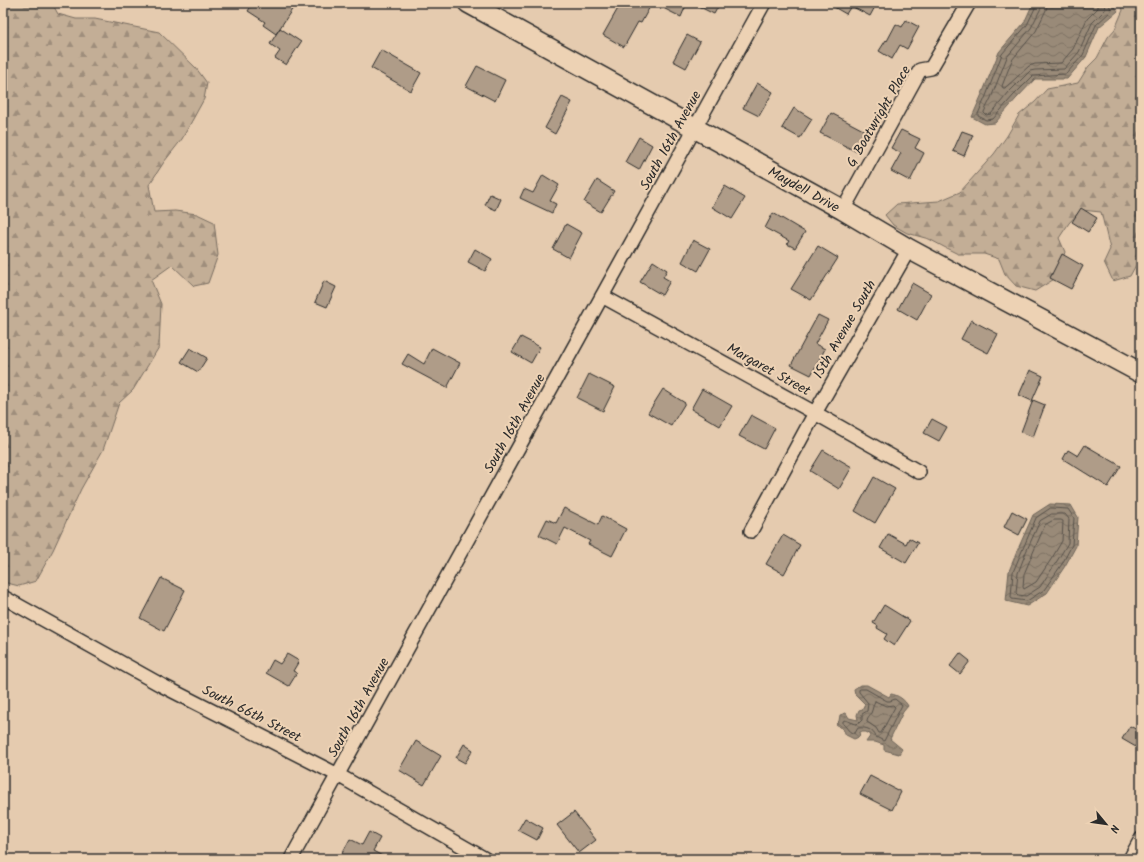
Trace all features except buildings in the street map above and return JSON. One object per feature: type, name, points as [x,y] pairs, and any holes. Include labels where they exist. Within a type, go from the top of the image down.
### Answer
[{"type":"street","name":"Maydell Drive","points":[[468,3],[843,210],[909,249],[1141,373]]},
{"type":"street","name":"South 16th Avenue","points":[[291,859],[764,3]]},
{"type":"street","name":"G Boatwright Place","points":[[843,210],[920,70],[931,68],[969,3]]},
{"type":"street","name":"15th Avenue South","points":[[751,531],[815,413],[909,249]]},
{"type":"street","name":"Margaret Street","points":[[602,296],[919,472]]},
{"type":"street","name":"South 66th Street","points":[[3,597],[161,685],[338,775],[485,859]]},
{"type":"street","points":[[1130,859],[1141,839]]},
{"type":"green space","points":[[3,3],[52,3],[58,14],[76,19],[95,19],[159,32],[196,68],[207,83],[204,99],[182,139],[164,162],[149,185],[154,212],[175,211],[197,214],[214,222],[218,255],[208,283],[194,286],[172,265],[151,280],[161,304],[159,347],[133,390],[119,403],[103,450],[81,489],[53,550],[36,581],[19,586],[3,582]]},
{"type":"green space","points":[[1120,3],[1141,3],[1141,263],[1136,265],[1130,276],[1113,281],[1104,262],[1110,249],[1101,212],[1081,210],[1069,223],[1059,238],[1065,252],[1056,278],[1035,291],[1016,286],[1005,274],[999,259],[984,254],[958,254],[929,239],[907,233],[893,225],[885,215],[897,204],[939,201],[960,192],[994,154],[1007,136],[1019,115],[1035,102],[1047,89],[1078,83],[1088,67],[1097,58],[1108,37],[1115,29],[1123,10]]},
{"type":"water","points":[[1033,3],[1112,3],[1118,11],[1099,27],[1086,57],[1067,79],[1035,79],[995,123],[985,124],[972,117],[999,52],[1024,23]]},
{"type":"water","points":[[1050,504],[1071,505],[1078,517],[1076,546],[1047,593],[1027,606],[1006,601],[1009,571],[1033,515]]},
{"type":"water","points":[[860,685],[867,685],[889,697],[891,694],[896,695],[907,704],[908,706],[903,712],[890,739],[902,749],[899,754],[884,750],[884,745],[875,742],[866,742],[871,735],[866,732],[860,732],[859,737],[854,739],[846,735],[843,729],[836,724],[839,721],[840,715],[846,713],[849,718],[858,720],[857,715],[859,710],[863,709],[865,704],[855,694],[854,689]]}]
